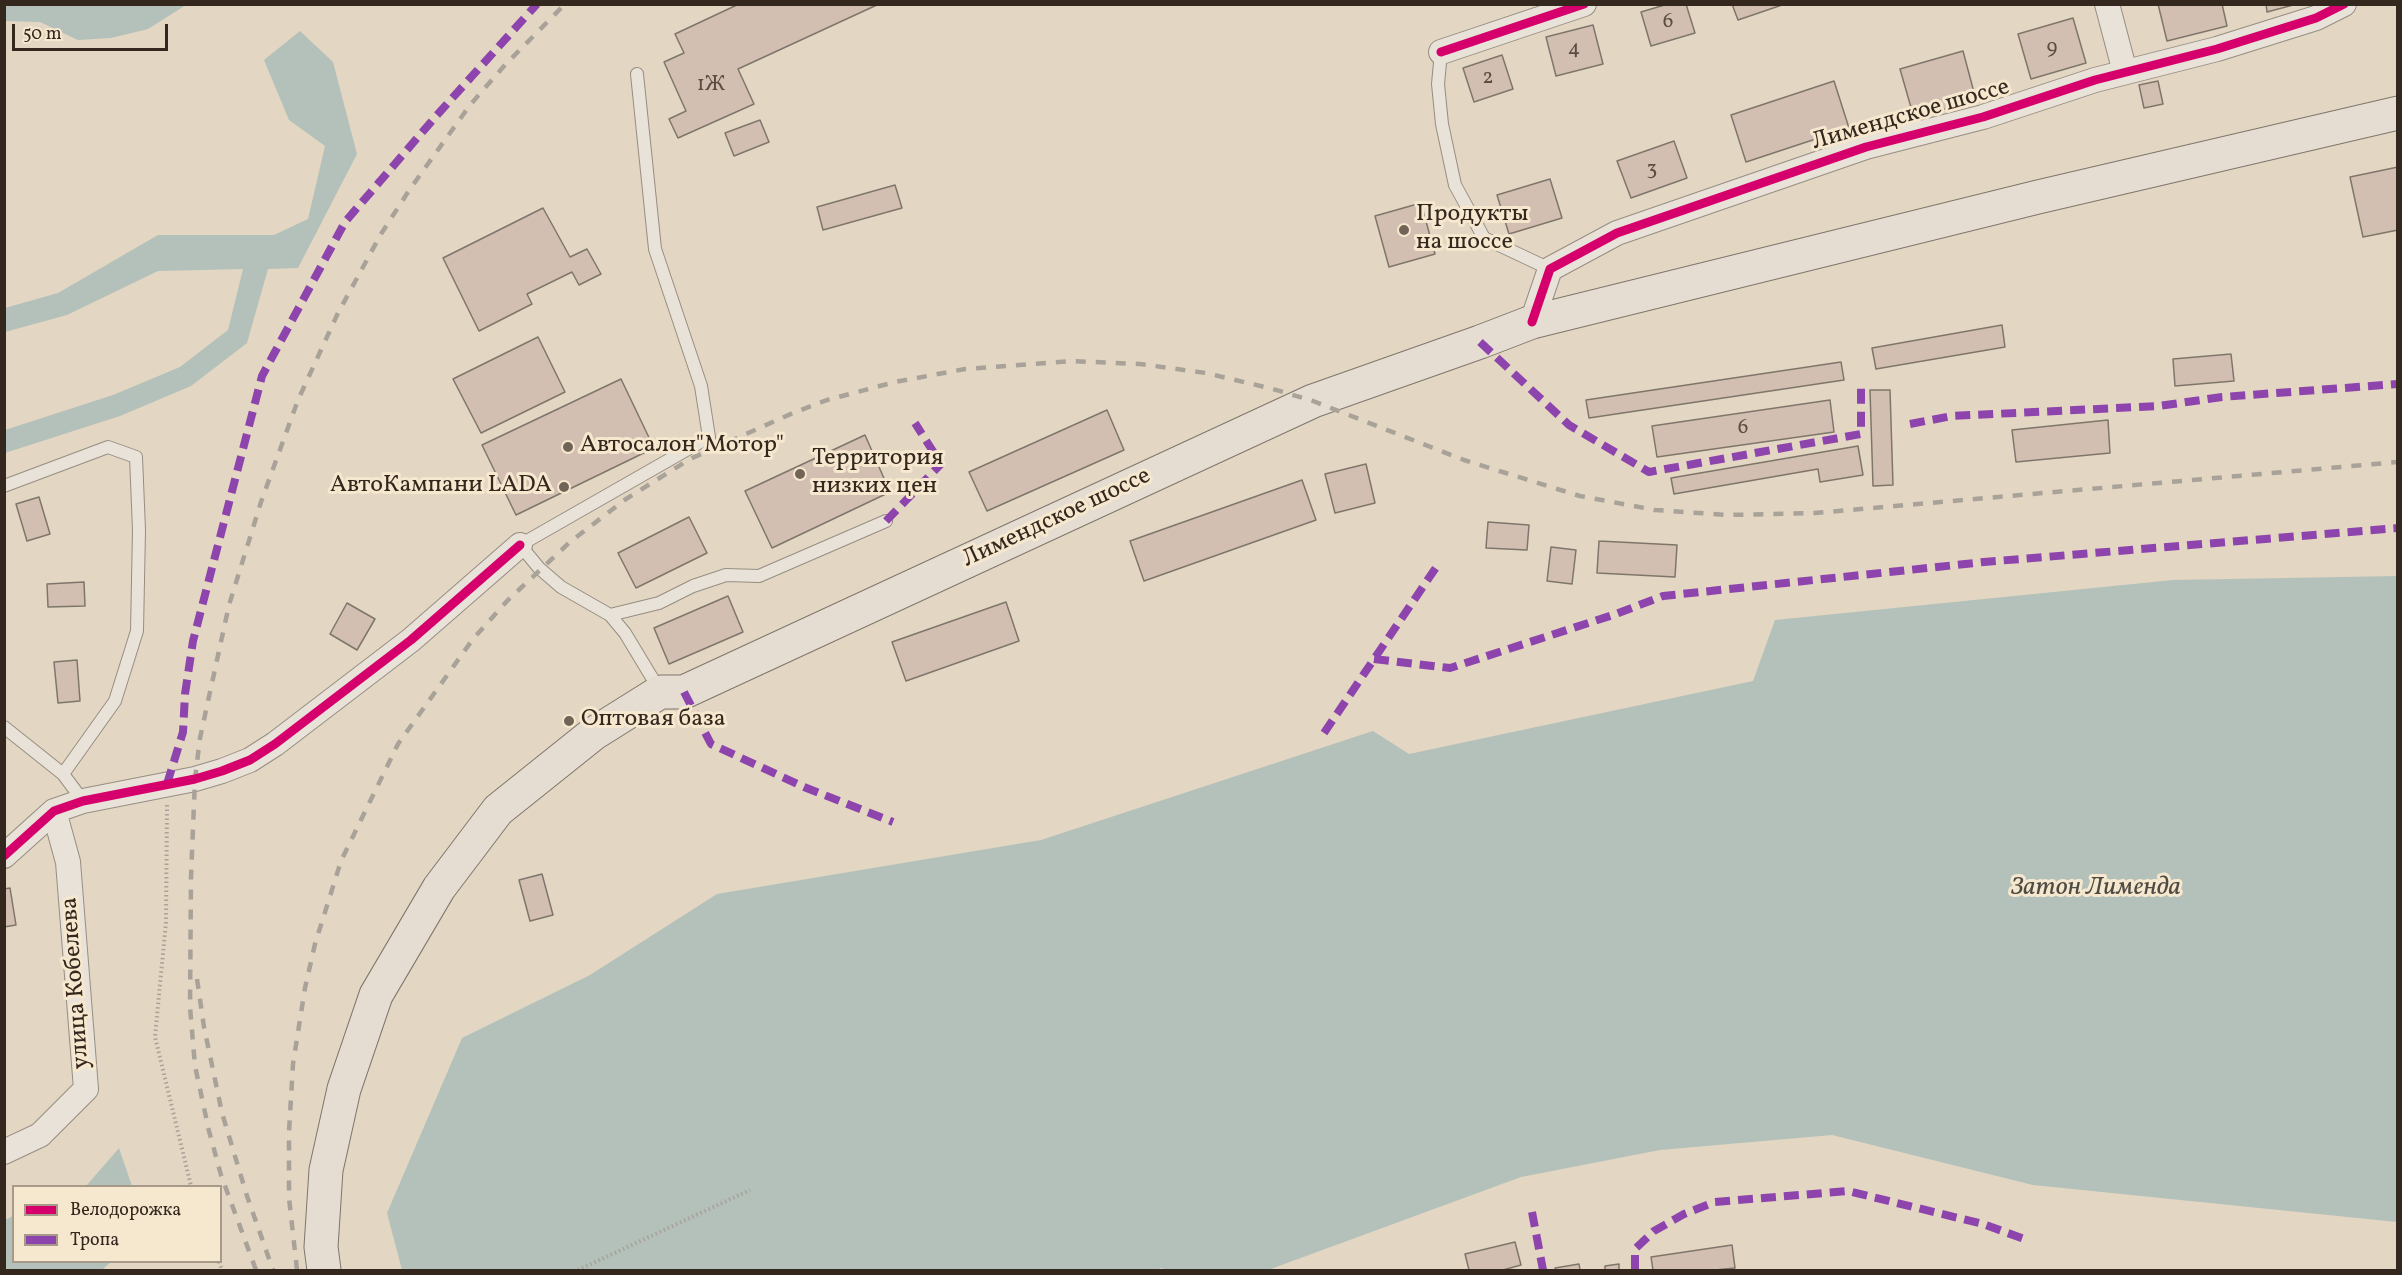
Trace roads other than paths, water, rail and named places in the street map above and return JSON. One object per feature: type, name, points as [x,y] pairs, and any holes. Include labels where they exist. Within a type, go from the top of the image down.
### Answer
[{"type":"main road","name":"Лимендское шоссе","points":[[324,1270],[321,1247],[326,1170],[344,1089],[376,995],[439,888],[498,810],[592,734],[660,692],[684,692],[1313,401],[1532,322],[2038,197],[2397,113]]},
{"type":"street","points":[[1441,52],[1584,4]]},
{"type":"street","points":[[2107,4],[2125,72]]},
{"type":"street","name":"Лимендское шоссе","points":[[1550,269],[1617,233],[1854,151],[1983,117],[2125,72],[2217,49],[2305,22],[2344,4]]},
{"type":"street","points":[[1532,322],[1550,269]]},
{"type":"street","points":[[4,856],[54,811],[83,801],[195,779],[250,760],[275,744],[411,640],[520,545]]},
{"type":"street","name":"улица Кобелева","points":[[4,1152],[40,1135],[86,1089],[68,862],[54,811]]},
{"type":"lane","points":[[1441,52],[1438,84],[1442,124],[1455,185],[1484,238],[1550,269]]},
{"type":"lane","points":[[637,74],[655,249],[701,386],[709,437],[520,545],[539,568],[561,587],[610,615],[625,633],[660,692]]},
{"type":"lane","points":[[4,486],[108,447],[136,457],[139,530],[137,631],[115,701],[63,774]]},
{"type":"lane","points":[[610,615],[659,603],[693,586],[726,575],[759,576],[886,521]]},
{"type":"lane","points":[[4,727],[63,774],[83,801]]},
{"type":"water","points":[[5,4],[186,5],[148,29],[111,38],[78,40],[40,22],[5,21]]},
{"type":"water","points":[[300,31],[333,62],[357,154],[298,268],[268,269],[247,343],[191,386],[120,416],[5,453],[5,430],[113,395],[180,367],[228,330],[243,269],[158,271],[67,315],[5,332],[5,308],[58,293],[158,235],[274,235],[308,219],[325,146],[289,120],[264,60]]},
{"type":"water","name":"Затон Лименда","points":[[2397,576],[2397,1222],[2033,1185],[1832,1135],[1660,1150],[1521,1177],[1268,1270],[1165,1270],[1162,1268],[1155,1270],[402,1270],[387,1213],[462,1038],[590,975],[717,894],[1041,840],[1373,731],[1409,754],[1753,681],[1775,620],[2173,580]]},
{"type":"water","points":[[119,1148],[132,1185],[87,1185]]},
{"type":"water","points":[[12,1216],[12,1263],[110,1263],[102,1270],[5,1270],[5,1220]]},
{"type":"railway","points":[[256,1270],[221,1175],[209,1131],[195,1066],[190,1007],[191,877],[195,779],[200,738],[229,605],[261,502],[298,400],[338,313],[381,234],[470,105],[505,65],[565,4]]},
{"type":"railway","points":[[297,1270],[289,1198],[289,1132],[293,1064],[305,988],[315,944],[341,861],[398,744],[473,639],[508,600],[570,542],[626,499],[690,459],[793,413],[827,400],[895,382],[965,369],[1071,361],[1140,364],[1206,373],[1273,389],[1313,401],[1464,460],[1580,496],[1655,510],[1727,515],[1815,513],[2398,462]]},
{"type":"railway","points":[[197,979],[204,1027],[222,1113],[247,1196],[273,1270]]},
{"type":"place","name":"Продукты на шоссе","points":[[1404,230]]},
{"type":"place","name":"Автосалон\"Мотор\"","points":[[568,447]]},
{"type":"place","name":"Территория низких цен","points":[[800,474]]},
{"type":"place","name":"АвтоКампани LADA","points":[[564,487]]},
{"type":"place","name":"Оптовая база","points":[[569,721]]}]
